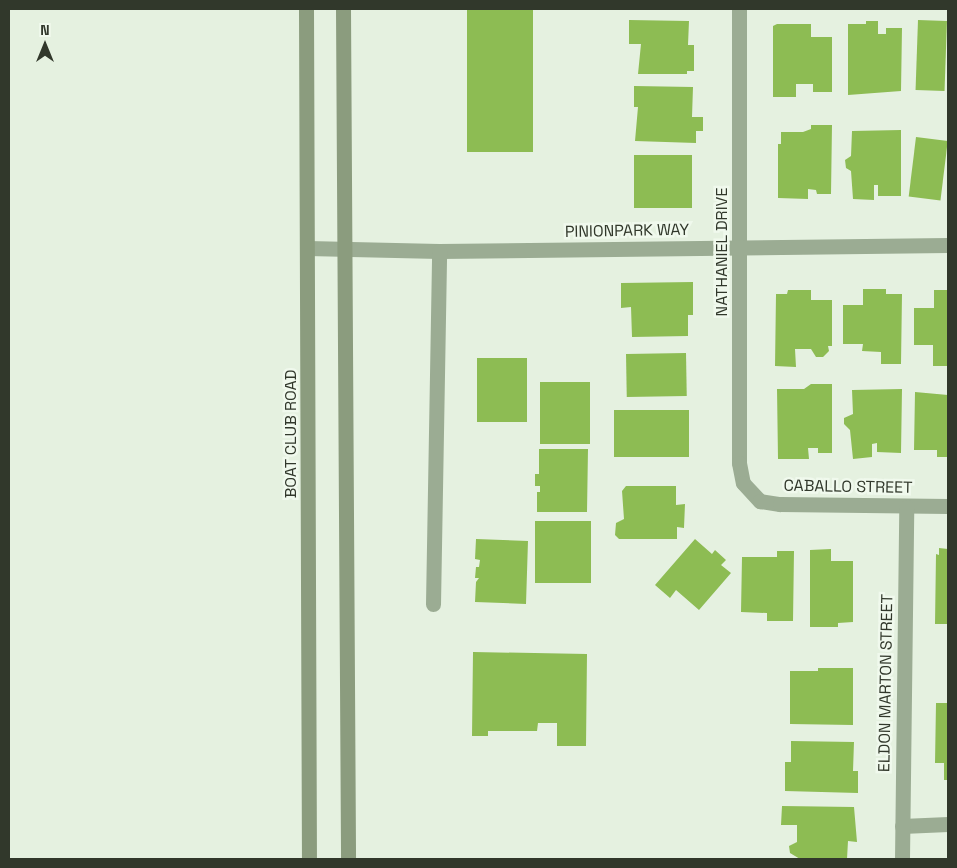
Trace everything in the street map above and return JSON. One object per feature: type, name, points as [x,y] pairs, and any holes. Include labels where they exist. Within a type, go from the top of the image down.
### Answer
[{"type":"main road","name":"BOAT CLUB ROAD","points":[[306,9],[310,859]]},
{"type":"main road","points":[[344,9],[348,859]]},
{"type":"street","name":"NATHANIEL DRIVE","points":[[739,9],[739,463],[743,483],[749,494]]},
{"type":"street","name":"PINIONPARK WAY","points":[[306,248],[439,251],[948,245]]},
{"type":"street","points":[[434,604],[439,251]]},
{"type":"street","name":"CABALLO STREET","points":[[749,494],[760,501],[780,504],[948,506]]},
{"type":"street","name":"ELDON MARTON STREET","points":[[902,859],[906,507]]},
{"type":"street","points":[[902,826],[948,824]]},
{"type":"building","points":[[467,9],[533,9],[533,152],[467,152]]},
{"type":"building","points":[[629,20],[689,21],[688,45],[694,45],[694,71],[687,71],[687,74],[638,74],[641,44],[629,44]]},
{"type":"building","points":[[918,20],[947,21],[945,91],[916,90]]},
{"type":"building","points":[[866,21],[878,21],[878,34],[886,34],[886,28],[902,28],[901,91],[848,95],[848,24],[866,24]]},
{"type":"building","points":[[777,24],[811,24],[811,37],[832,37],[832,92],[813,92],[813,84],[796,84],[796,97],[773,97],[773,26]]},
{"type":"building","points":[[634,86],[693,87],[692,117],[703,117],[703,131],[696,131],[696,143],[635,141],[638,107],[634,107]]},
{"type":"building","points":[[811,125],[832,125],[831,194],[817,194],[816,190],[808,189],[808,199],[778,198],[778,144],[781,144],[781,132],[803,132],[811,129]]},
{"type":"building","points":[[901,130],[901,196],[878,196],[878,185],[874,185],[874,200],[853,199],[851,171],[846,168],[845,160],[851,156],[852,131]]},
{"type":"building","points":[[916,137],[948,141],[940,200],[909,197]]},
{"type":"building","points":[[634,155],[692,155],[692,208],[634,208]]},
{"type":"building","points":[[693,282],[693,315],[688,315],[688,336],[632,337],[631,307],[621,308],[621,283]]},
{"type":"building","points":[[863,289],[886,289],[886,294],[902,294],[901,364],[881,364],[881,352],[862,351],[863,344],[843,344],[843,305],[863,305]]},
{"type":"building","points":[[788,290],[811,290],[811,300],[832,300],[832,346],[828,346],[829,351],[823,357],[816,357],[811,349],[795,349],[796,367],[775,366],[776,294],[787,294]]},
{"type":"building","points":[[934,290],[948,290],[948,366],[933,366],[933,345],[914,345],[914,308],[934,308]]},
{"type":"building","points":[[686,353],[687,396],[627,397],[626,354]]},
{"type":"building","points":[[477,358],[527,358],[527,422],[477,422]]},
{"type":"building","points":[[540,382],[590,382],[590,444],[540,444]]},
{"type":"building","points":[[811,384],[832,384],[832,453],[818,453],[818,448],[808,448],[809,459],[778,459],[777,389],[804,389]]},
{"type":"building","points":[[902,389],[901,453],[877,452],[877,443],[872,444],[872,457],[853,459],[850,430],[844,424],[844,418],[853,414],[852,390]]},
{"type":"building","points":[[915,392],[948,395],[948,457],[937,457],[937,450],[914,450]]},
{"type":"building","points":[[614,410],[689,410],[689,457],[614,457]]},
{"type":"building","points":[[539,449],[588,449],[587,512],[537,512],[537,492],[540,492],[540,486],[535,486],[535,474],[539,474]]},
{"type":"building","points":[[626,486],[676,486],[676,505],[685,504],[684,528],[677,527],[677,539],[619,539],[615,535],[616,523],[624,519],[622,491]]},
{"type":"building","points":[[535,521],[591,521],[591,583],[535,583]]},
{"type":"building","points":[[476,539],[528,541],[526,604],[475,602],[476,582],[479,578],[475,578],[476,567],[479,567],[480,560],[475,559]]},
{"type":"building","points":[[695,539],[712,554],[715,550],[726,560],[721,565],[731,573],[699,610],[676,590],[670,598],[655,585]]},
{"type":"building","points":[[939,548],[948,549],[948,624],[935,624],[936,554],[939,555]]},
{"type":"building","points":[[831,549],[831,561],[853,561],[853,622],[838,623],[838,627],[810,627],[810,550]]},
{"type":"building","points":[[777,551],[794,551],[793,621],[767,621],[767,613],[741,612],[742,557],[777,557]]},
{"type":"building","points":[[473,652],[587,654],[586,746],[557,746],[557,723],[538,723],[537,731],[488,731],[488,736],[472,736]]},
{"type":"building","points":[[818,668],[853,668],[853,725],[790,724],[790,671],[818,671]]},
{"type":"building","points":[[936,703],[948,703],[948,780],[944,780],[944,763],[935,763]]},
{"type":"building","points":[[791,741],[854,742],[853,771],[858,771],[858,793],[785,791],[785,762],[791,762]]},
{"type":"building","points":[[782,806],[854,807],[857,842],[848,841],[847,859],[800,859],[790,853],[789,846],[797,842],[797,825],[781,825]]}]
